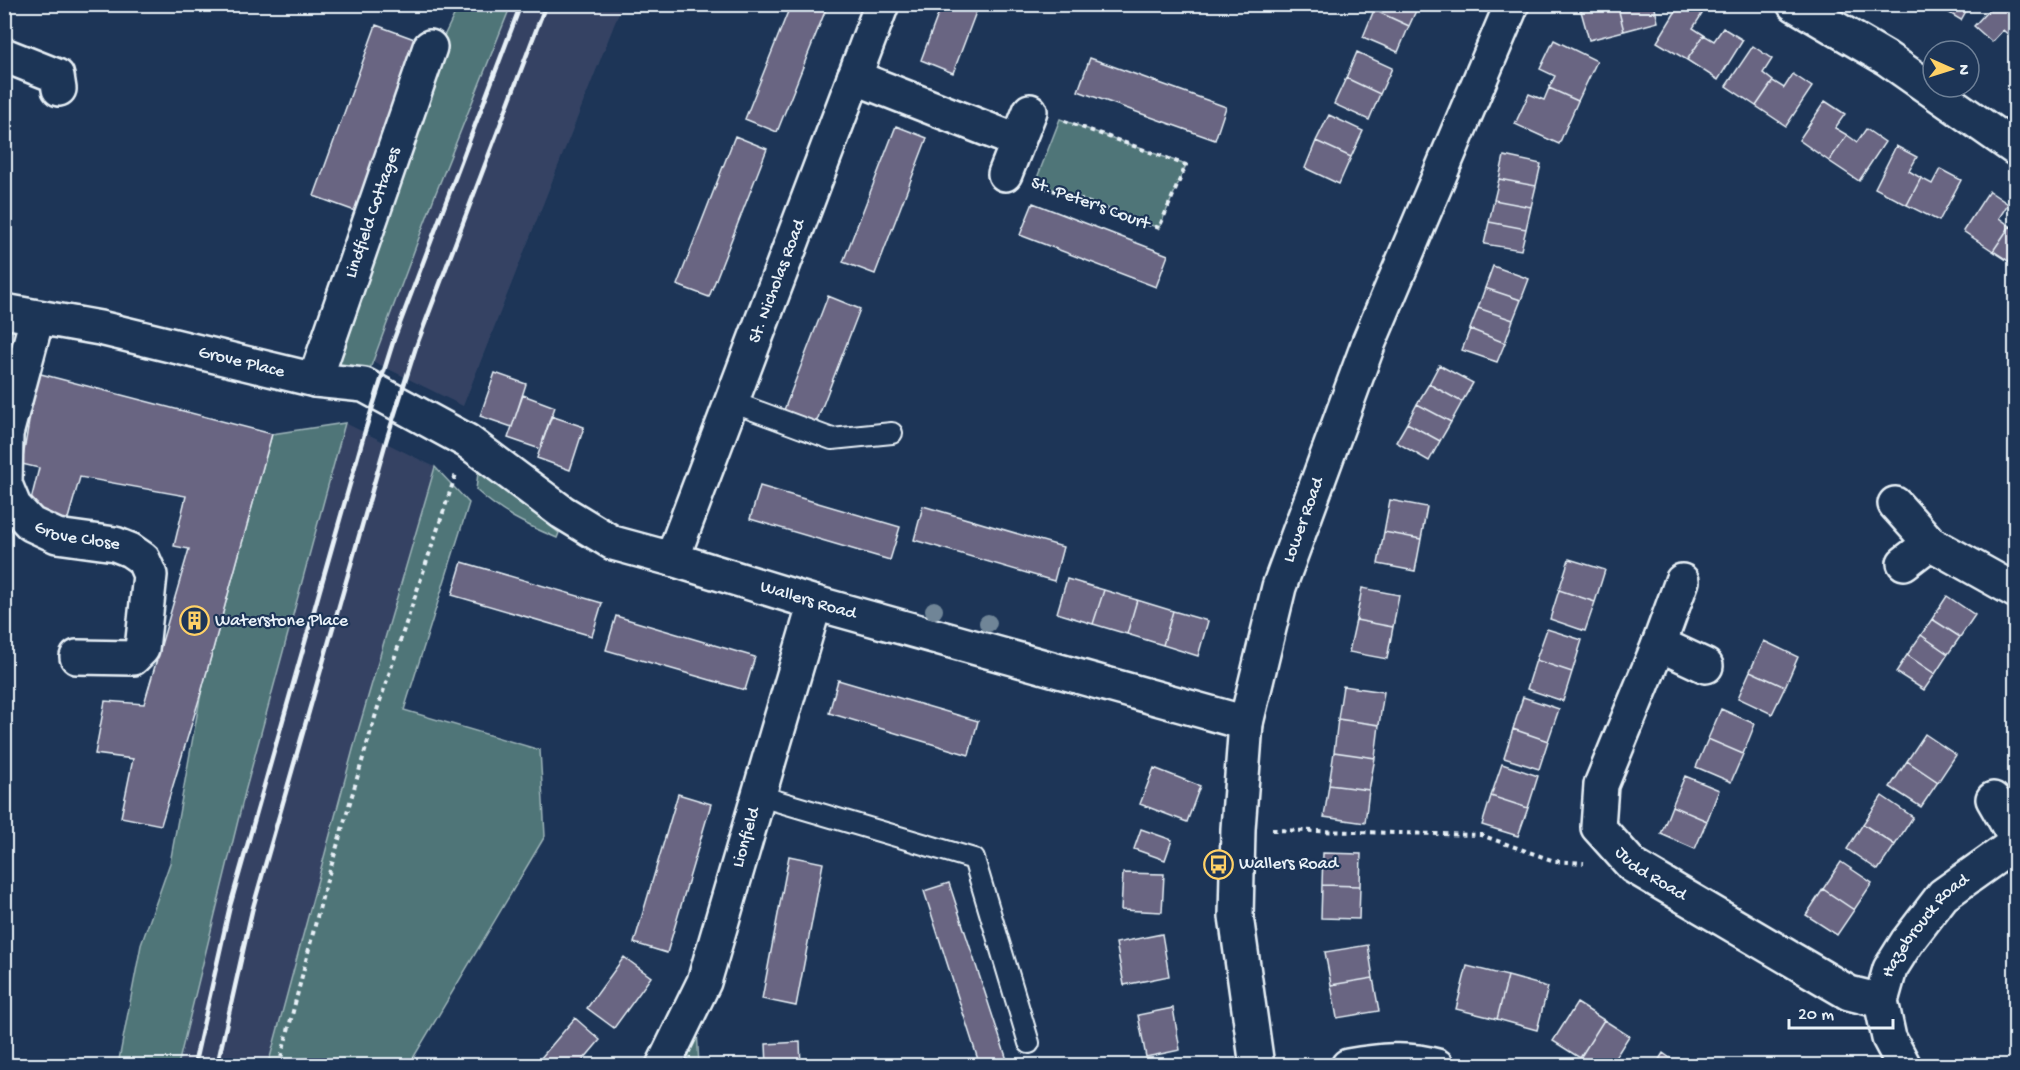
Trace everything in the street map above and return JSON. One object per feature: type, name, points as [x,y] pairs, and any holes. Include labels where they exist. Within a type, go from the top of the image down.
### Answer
[{"type":"street","name":"St. Nicholas Road","points":[[672,559],[882,4]]},
{"type":"street","name":"Lower Road","points":[[1257,1065],[1236,916],[1238,829],[1246,723],[1279,586],[1369,342],[1512,4]]},
{"type":"street","points":[[1794,4],[1886,58],[2016,149]]},
{"type":"street","name":"Lindfield Cottages","points":[[315,380],[430,47]]},
{"type":"street","points":[[4,55],[57,76],[59,89]]},
{"type":"street","points":[[854,77],[1017,141]]},
{"type":"street","points":[[1005,174],[1030,111]]},
{"type":"street","name":"Grove Place","points":[[4,311],[100,328],[315,380],[364,385],[467,441]]},
{"type":"street","name":"Grove Close","points":[[37,318],[6,434],[5,484],[14,506],[31,524],[57,536],[115,544],[130,550],[143,559],[150,575],[142,649],[133,658],[77,657]]},
{"type":"street","name":"Wallers Road","points":[[467,441],[562,513],[612,543],[815,603],[1246,723]]},
{"type":"street","points":[[1895,504],[1930,543],[2016,591]]},
{"type":"street","points":[[1904,563],[1930,543]]},
{"type":"street","name":"Judd Road","points":[[1682,581],[1659,644],[1601,785],[1598,827],[1634,866],[1849,993],[1881,1002]]},
{"type":"street","name":"Lionfield","points":[[663,1065],[704,982],[815,603]]},
{"type":"street","points":[[1659,644],[1706,666]]},
{"type":"street","name":"Hazebrouck Road","points":[[1904,1065],[1889,1038],[1881,1002],[1890,969],[1907,942],[1943,895],[2016,841],[1993,799]]},
{"type":"street","points":[[1348,1065],[1378,1060],[1423,1062],[1437,1065]]},
{"type":"lane","points":[[732,402],[832,439],[892,433]]},
{"type":"lane","points":[[760,796],[974,859],[1029,1043]]},
{"type":"path","name":"St. Peter's Court","points":[[1005,174],[1159,228],[1186,165],[1060,119],[1030,111]]},
{"type":"path","points":[[279,1065],[323,894],[378,707],[467,441]]},
{"type":"path","points":[[1238,829],[1481,835],[1554,861],[1634,866]]},
{"type":"shaded area","points":[[459,5],[622,5],[463,406],[338,344]]},
{"type":"shaded area","points":[[345,423],[435,467],[358,731],[268,1065],[128,1066],[298,430]]},
{"type":"green space","points":[[459,5],[511,5],[435,195],[364,385],[315,380],[433,59]]},
{"type":"green space","points":[[1060,119],[1186,165],[1159,228],[1035,183]]},
{"type":"green space","points":[[345,423],[245,792],[178,1065],[118,1065],[141,945],[170,863],[201,693],[272,434]]},
{"type":"green space","points":[[479,464],[559,533],[557,538],[514,518],[476,490]]},
{"type":"green space","points":[[435,467],[469,503],[404,710],[540,750],[545,836],[409,1065],[268,1065],[358,731]]},
{"type":"green space","points":[[697,1029],[699,1065],[677,1066]]},
{"type":"building","points":[[791,4],[828,4],[777,132],[745,119]]},
{"type":"building","points":[[942,4],[979,4],[953,73],[921,60]]},
{"type":"building","points":[[1377,4],[1419,4],[1409,26],[1374,10]]},
{"type":"building","points":[[1579,4],[1617,4],[1624,31],[1589,40]]},
{"type":"building","points":[[1617,4],[1654,4],[1658,22],[1624,31]]},
{"type":"building","points":[[1680,4],[1687,4],[1702,14],[1693,28],[1704,35],[1687,60],[1657,42]]},
{"type":"building","points":[[1943,4],[1970,4],[1961,20],[1941,8]]},
{"type":"building","points":[[1994,4],[2016,4],[2016,35],[2012,38],[2003,30],[1992,42],[1974,26]]},
{"type":"building","points":[[1374,10],[1409,26],[1398,52],[1363,37]]},
{"type":"building","points":[[376,25],[417,40],[355,211],[314,196]]},
{"type":"building","points":[[1723,28],[1743,40],[1718,80],[1687,60],[1704,35],[1714,41]]},
{"type":"building","points":[[1554,40],[1597,61],[1578,101],[1549,88],[1555,76],[1540,69]]},
{"type":"building","points":[[1753,46],[1772,59],[1763,73],[1773,81],[1756,106],[1726,86]]},
{"type":"building","points":[[1357,52],[1392,68],[1380,94],[1346,78]]},
{"type":"building","points":[[1090,58],[1226,107],[1215,140],[1078,91]]},
{"type":"building","points":[[1793,74],[1812,87],[1786,126],[1756,106],[1773,81],[1784,88]]},
{"type":"building","points":[[1346,78],[1380,94],[1369,120],[1334,104]]},
{"type":"building","points":[[1549,88],[1578,101],[1559,144],[1515,124],[1529,94],[1544,100]]},
{"type":"building","points":[[1825,101],[1845,114],[1835,128],[1847,135],[1829,161],[1799,140]]},
{"type":"building","points":[[1329,115],[1363,131],[1351,157],[1316,141]]},
{"type":"building","points":[[896,126],[927,138],[875,274],[843,262]]},
{"type":"building","points":[[1866,129],[1885,142],[1859,181],[1829,161],[1847,135],[1857,142]]},
{"type":"building","points":[[735,136],[767,149],[709,297],[677,285]]},
{"type":"building","points":[[1316,141],[1351,157],[1339,184],[1305,168]]},
{"type":"building","points":[[1896,146],[1917,157],[1909,171],[1921,178],[1907,205],[1875,188]]},
{"type":"building","points":[[1504,156],[1541,164],[1536,186],[1499,179]]},
{"type":"building","points":[[1940,169],[1961,180],[1939,221],[1907,205],[1921,178],[1932,184]]},
{"type":"building","points":[[1499,179],[1536,186],[1531,207],[1494,200]]},
{"type":"building","points":[[1989,191],[2008,204],[1999,218],[2010,226],[1993,251],[1963,231]]},
{"type":"building","points":[[1494,200],[1531,207],[1526,229],[1489,222]]},
{"type":"building","points":[[1033,203],[1168,255],[1156,287],[1020,235]]},
{"type":"building","points":[[1489,222],[1526,229],[1521,250],[1484,244]]},
{"type":"building","points":[[2010,226],[2016,229],[2016,266],[1993,251]]},
{"type":"building","points":[[1493,266],[1529,279],[1521,300],[1485,288]]},
{"type":"building","points":[[1485,288],[1521,300],[1513,320],[1478,308]]},
{"type":"building","points":[[828,296],[860,309],[816,423],[784,410]]},
{"type":"building","points":[[1478,308],[1513,320],[1505,343],[1470,329]]},
{"type":"building","points":[[1470,329],[1505,343],[1497,362],[1462,350]]},
{"type":"building","points":[[1439,365],[1473,383],[1462,402],[1429,384]]},
{"type":"building","name":"Waterstone Place","points":[[37,373],[272,434],[201,693],[161,825],[121,817],[133,759],[95,754],[105,701],[144,704],[189,549],[174,546],[186,496],[80,477],[67,522],[28,512],[39,468],[22,464]]},
{"type":"building","points":[[495,373],[526,384],[512,427],[480,416]]},
{"type":"building","points":[[1429,384],[1462,402],[1451,422],[1417,404]]},
{"type":"building","points":[[523,395],[555,407],[540,449],[508,438]]},
{"type":"building","points":[[1417,404],[1451,422],[1440,441],[1407,423]]},
{"type":"building","points":[[551,416],[584,427],[570,470],[537,458]]},
{"type":"building","points":[[1407,423],[1440,441],[1429,461],[1396,442]]},
{"type":"building","points":[[760,486],[900,527],[890,560],[750,519]]},
{"type":"building","points":[[1390,500],[1427,507],[1421,539],[1384,532]]},
{"type":"building","points":[[923,506],[1063,547],[1054,581],[914,540]]},
{"type":"building","points":[[1384,532],[1421,539],[1415,571],[1378,564]]},
{"type":"building","points":[[1569,559],[1605,570],[1595,602],[1559,590]]},
{"type":"building","points":[[462,562],[602,603],[592,636],[452,595]]},
{"type":"building","points":[[1067,579],[1104,590],[1093,624],[1057,613]]},
{"type":"building","points":[[1362,588],[1399,595],[1393,627],[1356,620]]},
{"type":"building","points":[[1104,590],[1137,600],[1127,634],[1093,624]]},
{"type":"building","points":[[1559,590],[1595,602],[1585,631],[1550,619]]},
{"type":"building","points":[[1947,596],[1975,615],[1960,637],[1932,619]]},
{"type":"building","points":[[1137,600],[1173,611],[1163,645],[1127,634]]},
{"type":"building","points":[[1173,611],[1208,621],[1198,656],[1163,645]]},
{"type":"building","points":[[616,616],[755,657],[745,690],[606,650]]},
{"type":"building","points":[[1932,619],[1960,637],[1948,654],[1921,635]]},
{"type":"building","points":[[1356,620],[1393,627],[1387,659],[1349,652]]},
{"type":"building","points":[[1547,629],[1582,640],[1572,672],[1536,660]]},
{"type":"building","points":[[1921,635],[1948,654],[1935,674],[1907,655]]},
{"type":"building","points":[[1764,641],[1798,657],[1785,687],[1750,671]]},
{"type":"building","points":[[1907,655],[1935,674],[1924,690],[1896,672]]},
{"type":"building","points":[[1536,660],[1572,672],[1563,701],[1527,689]]},
{"type":"building","points":[[1750,671],[1785,687],[1772,714],[1738,698]]},
{"type":"building","points":[[838,680],[978,721],[969,755],[829,713]]},
{"type":"building","points":[[1343,686],[1384,692],[1379,725],[1338,719]]},
{"type":"building","points":[[1523,697],[1559,709],[1548,741],[1513,729]]},
{"type":"building","points":[[1721,709],[1755,724],[1743,754],[1708,739]]},
{"type":"building","points":[[1338,719],[1379,725],[1375,758],[1334,752]]},
{"type":"building","points":[[1513,729],[1548,741],[1539,769],[1504,758]]},
{"type":"building","points":[[1925,734],[1956,755],[1938,782],[1907,761]]},
{"type":"building","points":[[1708,739],[1743,754],[1731,782],[1696,767]]},
{"type":"building","points":[[1334,752],[1375,758],[1369,790],[1329,785]]},
{"type":"building","points":[[1907,761],[1938,782],[1921,807],[1890,787]]},
{"type":"building","points":[[1502,764],[1538,776],[1528,808],[1491,796]]},
{"type":"building","points":[[1154,768],[1200,786],[1187,822],[1140,804]]},
{"type":"building","points":[[1685,776],[1719,790],[1707,821],[1672,806]]},
{"type":"building","points":[[1329,785],[1369,790],[1365,823],[1324,817]]},
{"type":"building","points":[[678,794],[711,804],[667,953],[634,943]]},
{"type":"building","points":[[1491,796],[1528,808],[1518,836],[1482,825]]},
{"type":"building","points":[[1882,796],[1913,817],[1895,845],[1863,824]]},
{"type":"building","points":[[1672,806],[1707,821],[1695,849],[1661,834]]},
{"type":"building","points":[[1863,824],[1895,845],[1878,870],[1847,849]]},
{"type":"building","points":[[1141,829],[1172,840],[1165,860],[1134,849]]},
{"type":"building","points":[[1323,853],[1361,854],[1360,886],[1322,885]]},
{"type":"building","points":[[789,856],[823,863],[796,1006],[762,999]]},
{"type":"building","points":[[1841,862],[1872,883],[1854,910],[1823,889]]},
{"type":"building","points":[[1123,873],[1164,874],[1162,912],[1121,910]]},
{"type":"building","points":[[949,883],[1009,1066],[980,1066],[924,891]]},
{"type":"building","points":[[1322,885],[1360,886],[1359,919],[1321,918]]},
{"type":"building","points":[[1823,889],[1854,910],[1837,935],[1806,915]]},
{"type":"building","points":[[1162,934],[1169,976],[1124,985],[1116,943]]},
{"type":"building","points":[[1368,945],[1373,978],[1331,985],[1325,952]]},
{"type":"building","points":[[624,957],[651,977],[614,1028],[587,1008]]},
{"type":"building","points":[[1467,966],[1508,976],[1497,1019],[1456,1009]]},
{"type":"building","points":[[1508,976],[1548,987],[1537,1030],[1497,1019]]},
{"type":"building","points":[[1373,978],[1379,1011],[1337,1018],[1331,985]]},
{"type":"building","points":[[1577,1003],[1604,1020],[1580,1058],[1553,1041]]},
{"type":"building","points":[[1173,1008],[1180,1050],[1146,1057],[1138,1015]]},
{"type":"building","points":[[575,1018],[600,1040],[578,1066],[534,1066]]},
{"type":"building","points":[[1604,1020],[1629,1036],[1610,1066],[1593,1066],[1580,1058]]},
{"type":"building","points":[[800,1042],[801,1066],[767,1066],[766,1044]]},
{"type":"building","points":[[1663,1053],[1681,1066],[1655,1066]]},
{"type":"railway","points":[[194,1066],[230,906],[365,431],[394,339],[521,4]]},
{"type":"railway","points":[[217,1066],[252,911],[387,438],[416,347],[546,4]]},
{"type":"place","name":"Waterstone Place","points":[[194,621]]},
{"type":"place","name":"Wallers Road","points":[[1218,864]]}]
